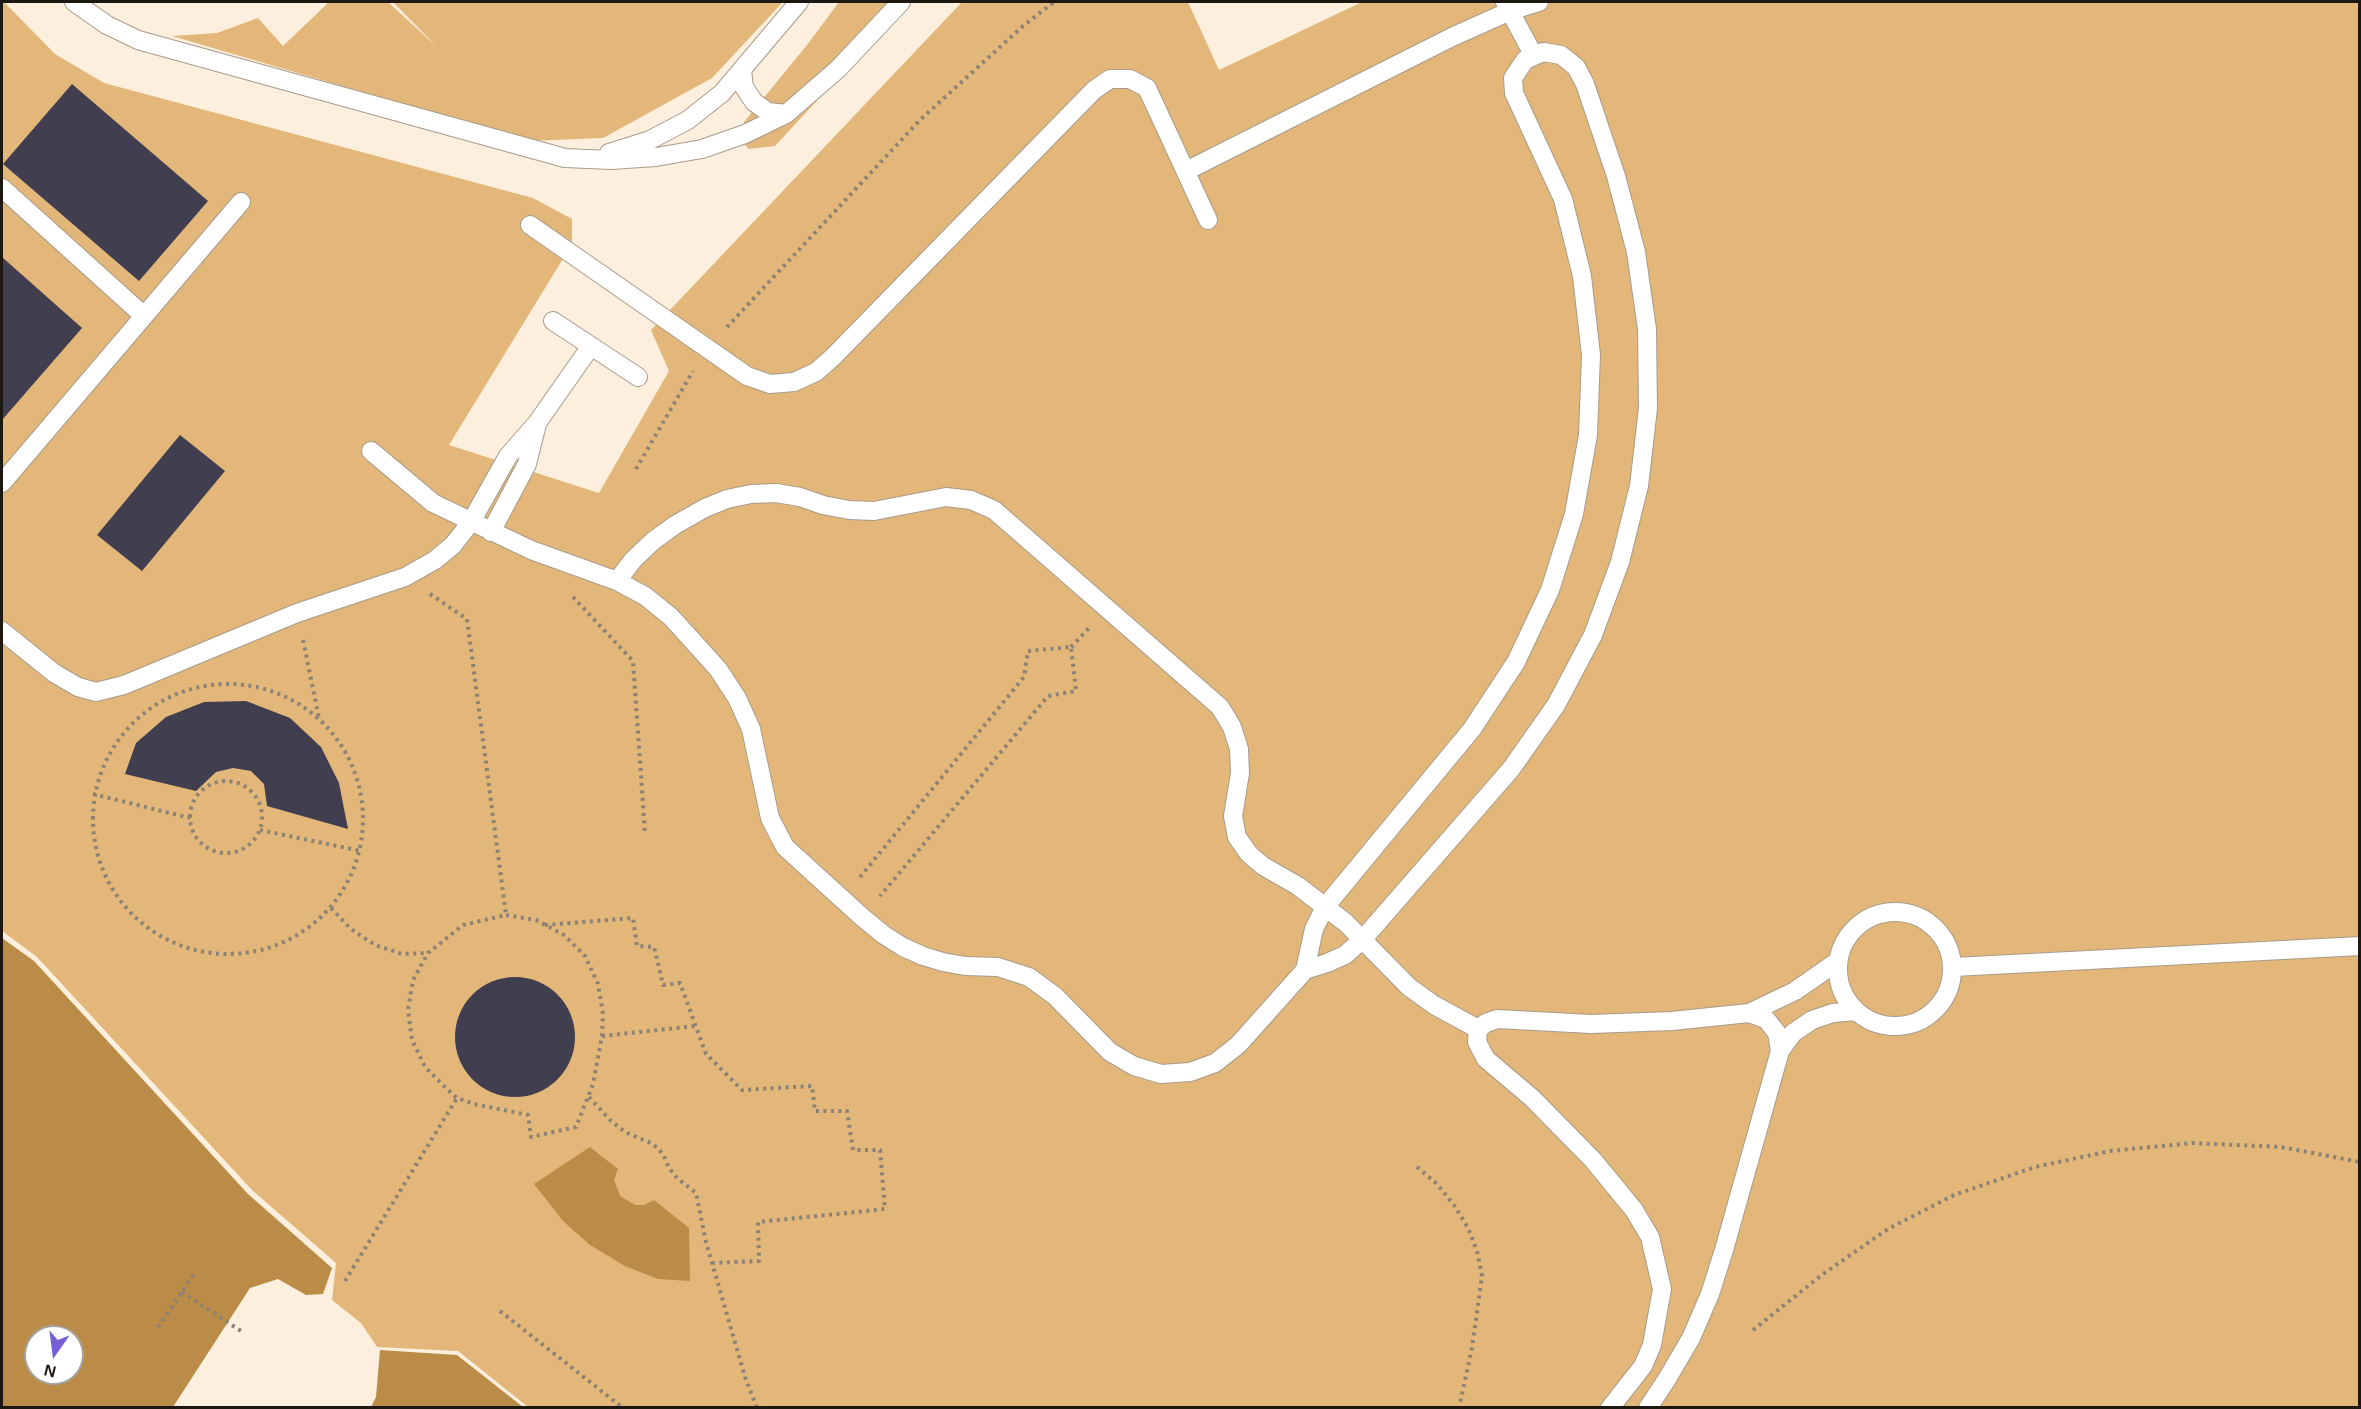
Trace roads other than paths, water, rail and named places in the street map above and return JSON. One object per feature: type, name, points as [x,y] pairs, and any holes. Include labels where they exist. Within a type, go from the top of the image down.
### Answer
[{"type":"lane","points":[[74,2],[107,25],[138,40],[565,158],[611,160],[656,157],[702,149],[745,134],[786,114],[838,69],[901,2]]},
{"type":"lane","points":[[565,158],[609,153],[650,140],[688,120],[722,93],[799,2]]},
{"type":"lane","points":[[1186,171],[1452,38],[1507,6],[1539,2]]},
{"type":"lane","points":[[1507,6],[1534,56]]},
{"type":"lane","points":[[372,451],[434,503],[531,550],[617,581],[645,596],[671,617],[718,669],[737,698],[751,729],[770,818],[777,834],[791,854],[884,935],[923,956],[965,966],[998,967],[1029,977],[1055,996],[1110,1052],[1134,1066],[1161,1074],[1190,1072],[1215,1063],[1238,1045],[1305,970],[1314,929],[1325,907],[1472,729],[1516,662],[1550,590],[1574,514],[1588,435],[1590,355],[1582,276],[1563,198],[1514,93],[1513,78],[1525,60],[1543,52],[1562,55],[1576,67],[1585,84],[1616,176],[1636,252],[1647,330],[1647,408],[1639,486],[1620,562],[1593,635],[1556,705],[1511,770],[1362,939],[1345,955],[1305,970]]},
{"type":"lane","points":[[742,70],[744,87],[754,102],[768,112],[786,114]]},
{"type":"lane","points":[[530,225],[747,376],[770,384],[794,382],[816,372],[1094,90],[1110,79],[1130,79],[1147,88],[1209,220]]},
{"type":"lane","points":[[2,188],[144,316]]},
{"type":"lane","points":[[2,483],[241,202]]},
{"type":"lane","points":[[553,321],[638,377]]},
{"type":"lane","points":[[2,631],[54,673],[78,687],[96,692],[124,685],[297,613],[405,577],[435,560],[453,544],[471,522],[508,456],[537,423],[591,346]]},
{"type":"lane","points":[[490,532],[527,464],[537,423]]},
{"type":"lane","points":[[617,581],[633,560],[675,525],[712,505],[727,499],[752,494],[800,497],[823,505],[873,511],[946,497],[971,500],[994,510],[1220,707],[1232,727],[1239,749],[1240,773],[1233,816],[1237,837],[1249,854],[1263,866],[1298,886],[1325,907],[1362,939],[1409,987],[1434,1005],[1478,1029]]},
{"type":"lane","points":[[1885,912],[1910,913],[1932,924],[1947,943],[1953,967],[1949,989],[1937,1008],[1919,1021],[1897,1026],[1875,1023],[1856,1011],[1847,1001],[1837,975],[1838,961],[1846,938],[1862,921],[1885,912]]},
{"type":"lane","points":[[1953,967],[2360,946]]},
{"type":"lane","points":[[1610,1407],[1643,1366],[1652,1346],[1662,1289],[1650,1237],[1634,1210],[1593,1160],[1532,1098],[1486,1059],[1477,1042],[1478,1029],[1497,1019],[1591,1024],[1672,1022],[1749,1013],[1795,991],[1838,961]]},
{"type":"lane","points":[[1648,1407],[1690,1338],[1710,1294],[1780,1051],[1793,1033],[1812,1020],[1833,1013],[1856,1011]]},
{"type":"lane","points":[[1749,1013],[1766,1019],[1772,1026],[1777,1033],[1780,1051]]}]
